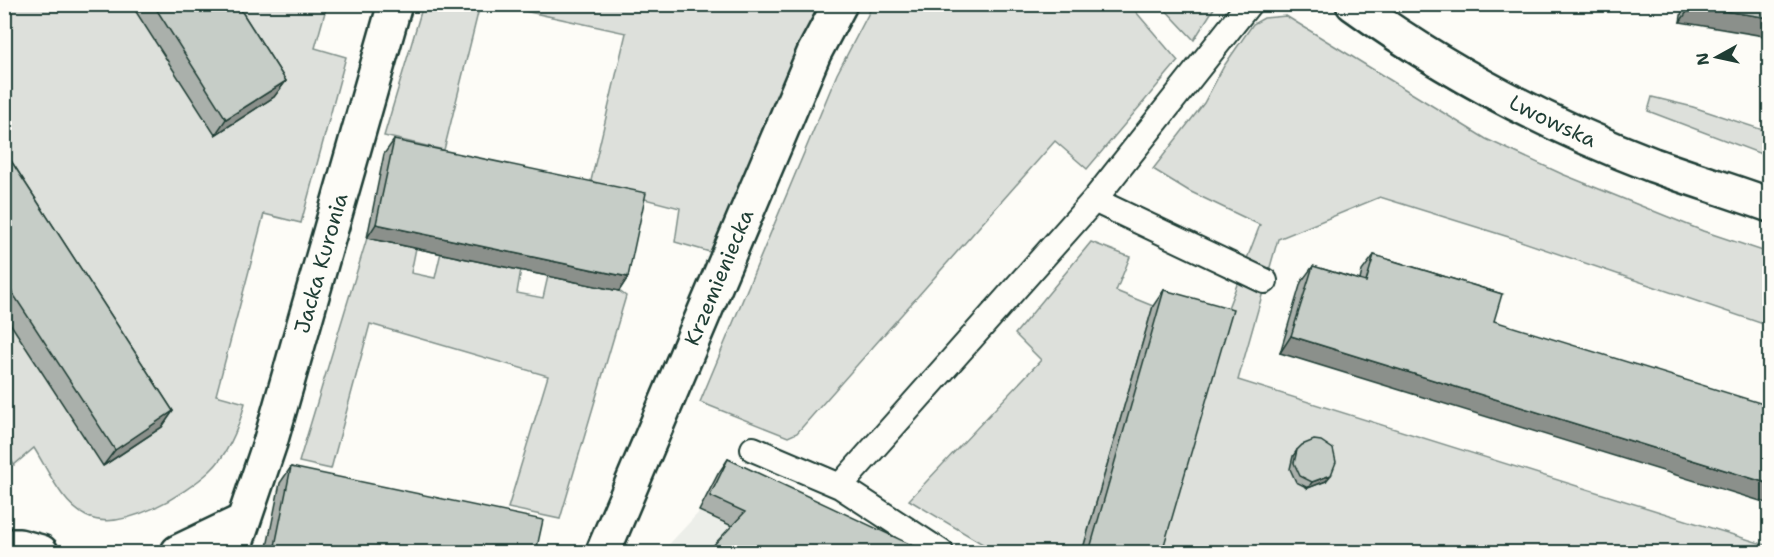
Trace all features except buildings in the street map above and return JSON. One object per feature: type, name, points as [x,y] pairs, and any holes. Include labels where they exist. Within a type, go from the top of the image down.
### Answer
[{"type":"street","name":"Jacka Kuronia","points":[[233,552],[270,443],[395,4]]},
{"type":"street","name":"Krzemieniecka","points":[[603,552],[814,53],[840,4]]},
{"type":"street","name":"Lwowska","points":[[1353,4],[1464,74],[1556,123],[1653,165],[1770,204]]},
{"type":"street","points":[[178,552],[243,522]]},
{"type":"street","points":[[4,546],[20,546],[42,552]]},
{"type":"lane","points":[[840,486],[1094,200],[1250,4]]},
{"type":"lane","points":[[1094,200],[1265,280]]},
{"type":"lane","points":[[753,449],[840,486],[941,552]]},
{"type":"shaded area","points":[[4,5],[327,5],[315,48],[346,57],[301,223],[264,214],[216,395],[245,403],[232,439],[217,464],[199,480],[169,500],[134,516],[117,520],[100,520],[86,516],[62,495],[34,448],[14,465],[5,448]]},
{"type":"shaded area","points":[[423,5],[480,5],[444,150],[384,136]]},
{"type":"shaded area","points":[[497,5],[820,5],[710,252],[675,242],[680,208],[590,185],[626,33]]},
{"type":"shaded area","points":[[873,5],[1130,5],[1178,61],[1087,169],[1055,141],[797,433],[788,437],[700,402],[837,74]]},
{"type":"shaded area","points":[[1161,5],[1216,5],[1194,40]]},
{"type":"shaded area","points":[[1286,16],[1486,139],[1562,174],[1703,231],[1769,253],[1769,326],[1512,238],[1380,197],[1278,239],[1238,380],[1769,546],[1769,552],[1155,552],[1221,326],[1260,225],[1189,191],[1153,169],[1204,103],[1224,66],[1253,24],[1264,18]]},
{"type":"shaded area","points":[[1652,97],[1693,107],[1769,132],[1769,157],[1648,111]]},
{"type":"shaded area","points":[[367,238],[416,248],[411,273],[435,278],[441,252],[521,269],[517,293],[543,298],[548,276],[619,291],[626,296],[560,519],[508,508],[548,376],[370,324],[331,469],[299,462]]},
{"type":"shaded area","points":[[1091,242],[1130,257],[1116,291],[1153,306],[1082,552],[996,552],[909,500],[1041,360],[1015,334]]},
{"type":"shaded area","points":[[700,511],[790,552],[662,552]]}]
